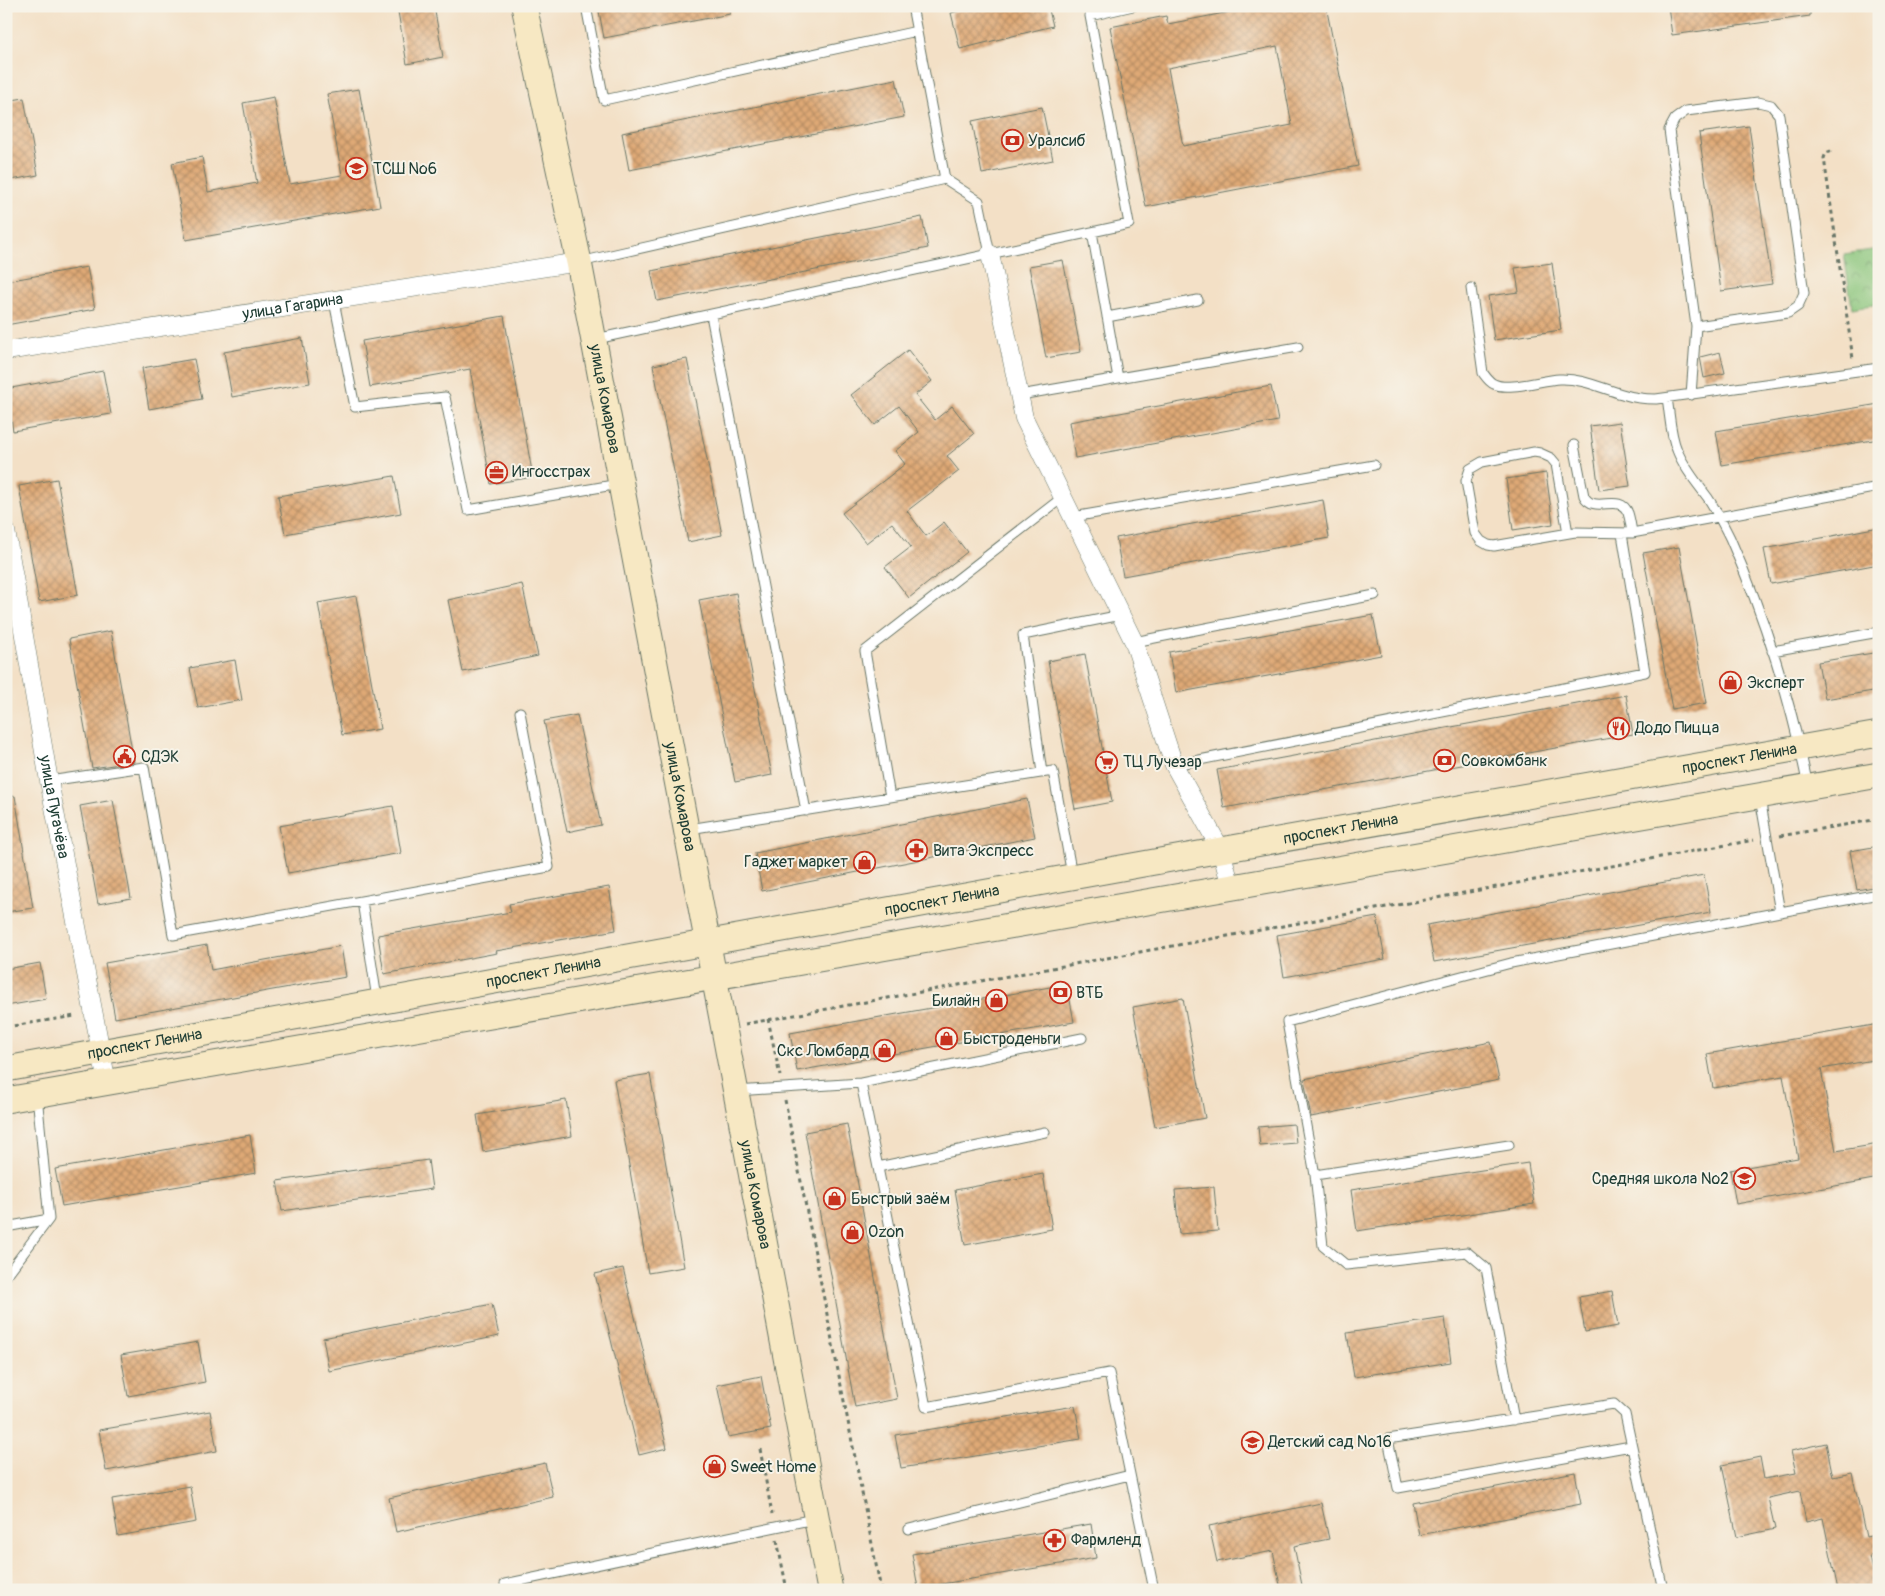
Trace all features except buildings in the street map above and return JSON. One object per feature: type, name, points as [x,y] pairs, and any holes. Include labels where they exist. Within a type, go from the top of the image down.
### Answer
[{"type":"street","name":"улица Комарова","points":[[524,6],[579,262],[830,1590]]},
{"type":"street","points":[[990,254],[1024,418],[1134,642],[1174,765],[1221,850],[1231,887]]},
{"type":"street","name":"улица Гагарина","points":[[6,351],[579,262]]},
{"type":"street","name":"улица Пугачёва","points":[[6,531],[49,782],[107,1083]]},
{"type":"street","name":"проспект Ленина","points":[[6,1069],[708,944],[1221,850],[1879,734]]},
{"type":"street","name":"проспект Ленина","points":[[6,1100],[1879,775]]},
{"type":"lane","points":[[586,6],[604,100],[917,31]]},
{"type":"lane","points":[[912,6],[946,180]]},
{"type":"lane","points":[[593,340],[1129,224],[1090,16],[1133,6]]},
{"type":"lane","points":[[1691,395],[1696,326],[1669,130],[1675,119],[1686,111],[1764,102],[1775,109],[1779,115],[1804,293],[1802,301],[1788,313],[1696,326]]},
{"type":"lane","points":[[579,262],[946,180],[979,201],[990,254]]},
{"type":"lane","points":[[1092,232],[1118,378]]},
{"type":"lane","points":[[1471,288],[1483,373],[1494,385],[1505,386],[1572,379],[1601,386],[1632,397],[1645,399],[1691,395],[1879,368]]},
{"type":"lane","points":[[1107,317],[1198,300]]},
{"type":"lane","points":[[334,301],[355,407],[445,397],[468,510],[621,484]]},
{"type":"lane","points":[[711,315],[806,811]]},
{"type":"lane","points":[[1020,395],[1298,347]]},
{"type":"lane","points":[[1667,398],[1672,436],[1676,450],[1719,517],[1730,540],[1772,652],[1800,748],[1808,787]]},
{"type":"lane","points":[[1574,445],[1586,500],[1591,504],[1612,503],[1623,506],[1628,512],[1632,533]]},
{"type":"lane","points":[[1568,533],[1556,464],[1546,455],[1534,452],[1482,462],[1470,469],[1466,481],[1475,533],[1481,541],[1494,546],[1568,533],[1632,533],[1879,487]]},
{"type":"lane","points":[[1073,516],[1374,465]]},
{"type":"lane","points":[[890,797],[865,651],[1063,497]]},
{"type":"lane","points":[[1174,765],[1645,672],[1622,534]]},
{"type":"lane","points":[[1134,642],[1375,595]]},
{"type":"lane","points":[[1042,773],[1023,635],[1121,614]]},
{"type":"lane","points":[[1772,652],[1879,632]]},
{"type":"lane","points":[[49,782],[144,767],[173,935],[549,867],[520,712]]},
{"type":"lane","points":[[686,830],[1053,771],[1073,877]]},
{"type":"lane","points":[[1760,795],[1780,912]]},
{"type":"lane","points":[[1514,1420],[1486,1268],[1467,1252],[1346,1265],[1324,1246],[1315,1175],[1287,1022],[1511,963],[1879,894]]},
{"type":"lane","points":[[362,901],[377,1003]]},
{"type":"lane","points":[[736,1092],[861,1083],[1082,1038]]},
{"type":"lane","points":[[861,1083],[926,1407],[1109,1373],[1154,1590]]},
{"type":"lane","points":[[6,1276],[49,1219],[37,1095]]},
{"type":"lane","points":[[878,1167],[1045,1132]]},
{"type":"lane","points":[[1315,1175],[1509,1145]]},
{"type":"lane","points":[[6,1227],[49,1219]]},
{"type":"lane","points":[[1631,1446],[1398,1488],[1388,1440],[1614,1404],[1625,1414],[1663,1590]]},
{"type":"lane","points":[[909,1529],[1130,1476]]},
{"type":"lane","points":[[506,1590],[505,1584],[817,1518]]},
{"type":"path","points":[[1832,151],[1826,153],[1824,158],[1854,372]]},
{"type":"path","points":[[744,1025],[768,1019],[1879,819]]},
{"type":"path","points":[[6,1027],[93,1013]]},
{"type":"path","points":[[768,1019],[881,1590]]},
{"type":"green space","points":[[1879,249],[1879,304],[1852,308],[1844,254]]},
{"type":"place","name":"Уралсиб","points":[[1012,141]]},
{"type":"place","name":"ТСШ №6","points":[[357,169]]},
{"type":"place","name":"Ингосстрах","points":[[496,472]]},
{"type":"place","name":"Эксперт","points":[[1731,683]]},
{"type":"place","name":"Додо Пицца","points":[[1619,728]]},
{"type":"place","name":"СДЭК","points":[[125,757]]},
{"type":"place","name":"Совкомбанк","points":[[1445,761]]},
{"type":"place","name":"ТЦ Лучезар","points":[[1107,762]]},
{"type":"place","name":"Вита Экспресс","points":[[917,851]]},
{"type":"place","name":"Гаджет маркет","points":[[864,862]]},
{"type":"place","name":"ВТБ","points":[[1060,993]]},
{"type":"place","name":"Билайн","points":[[996,1001]]},
{"type":"place","name":"Быстроденьги","points":[[947,1039]]},
{"type":"place","name":"Скс Ломбард","points":[[885,1051]]},
{"type":"place","name":"Средняя школа №2","points":[[1745,1179]]},
{"type":"place","name":"Быстрый заём","points":[[835,1199]]},
{"type":"place","name":"Ozon","points":[[852,1232]]},
{"type":"place","name":"Детский сад №16","points":[[1252,1442]]},
{"type":"place","name":"Sweet Home","points":[[714,1467]]},
{"type":"place","name":"Фармленд","points":[[1055,1540]]}]
